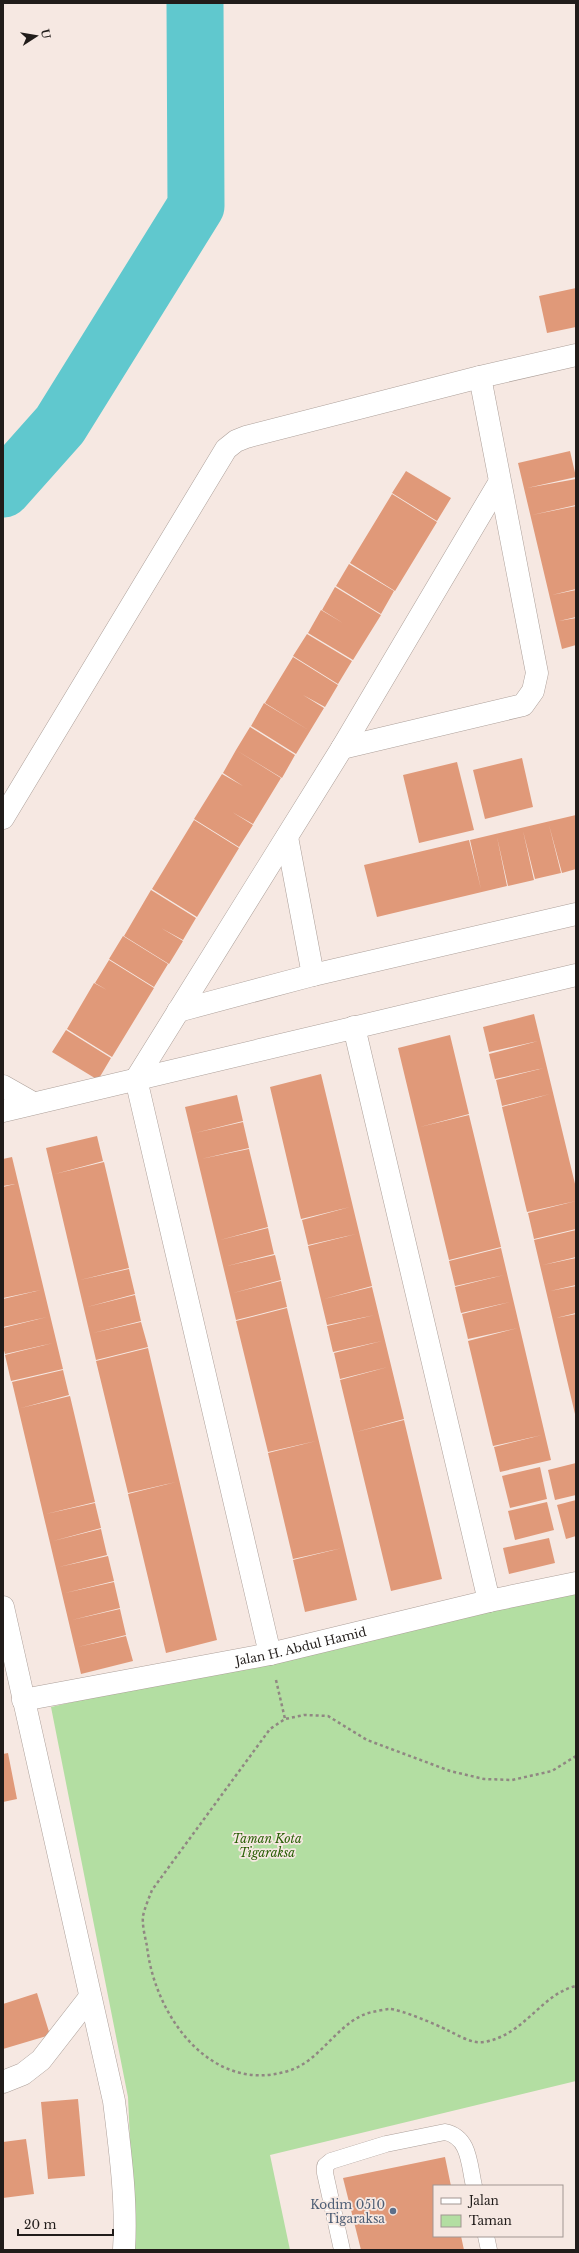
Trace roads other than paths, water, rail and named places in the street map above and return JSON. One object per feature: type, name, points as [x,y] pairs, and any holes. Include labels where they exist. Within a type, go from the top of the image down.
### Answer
[{"type":"street","points":[[3,818],[226,449],[236,441],[246,437],[480,377],[576,355]]},
{"type":"street","points":[[342,748],[523,705],[533,691],[537,673],[499,483],[480,377]]},
{"type":"street","points":[[270,1654],[136,1079],[342,748],[499,483]]},
{"type":"street","points":[[287,837],[313,976]]},
{"type":"street","points":[[178,1011],[313,976],[576,914]]},
{"type":"street","points":[[3,1111],[576,975]]},
{"type":"street","points":[[354,1027],[489,1601]]},
{"type":"street","points":[[3,1086],[33,1103]]},
{"type":"street","name":"Jalan H. Abdul Hamid","points":[[24,1700],[270,1654],[489,1601],[576,1583]]},
{"type":"street","points":[[3,1607],[114,2101],[122,2160],[126,2225],[124,2250]]},
{"type":"street","points":[[3,2082],[23,2074],[40,2060],[90,1997]]},
{"type":"lane","points":[[342,2250],[325,2173],[325,2166],[331,2161],[386,2144],[446,2132],[455,2134],[464,2144],[474,2185]]},
{"type":"lane","points":[[486,2237],[489,2250]]},
{"type":"waterway","points":[[3,489],[60,425],[196,206],[195,3]]},
{"type":"place","name":"Kodim 0510 Tigaraksa","points":[[393,2211]]},
{"type":"park label","name":"Taman Kota Tigaraksa","points":[[267,1845]]}]
